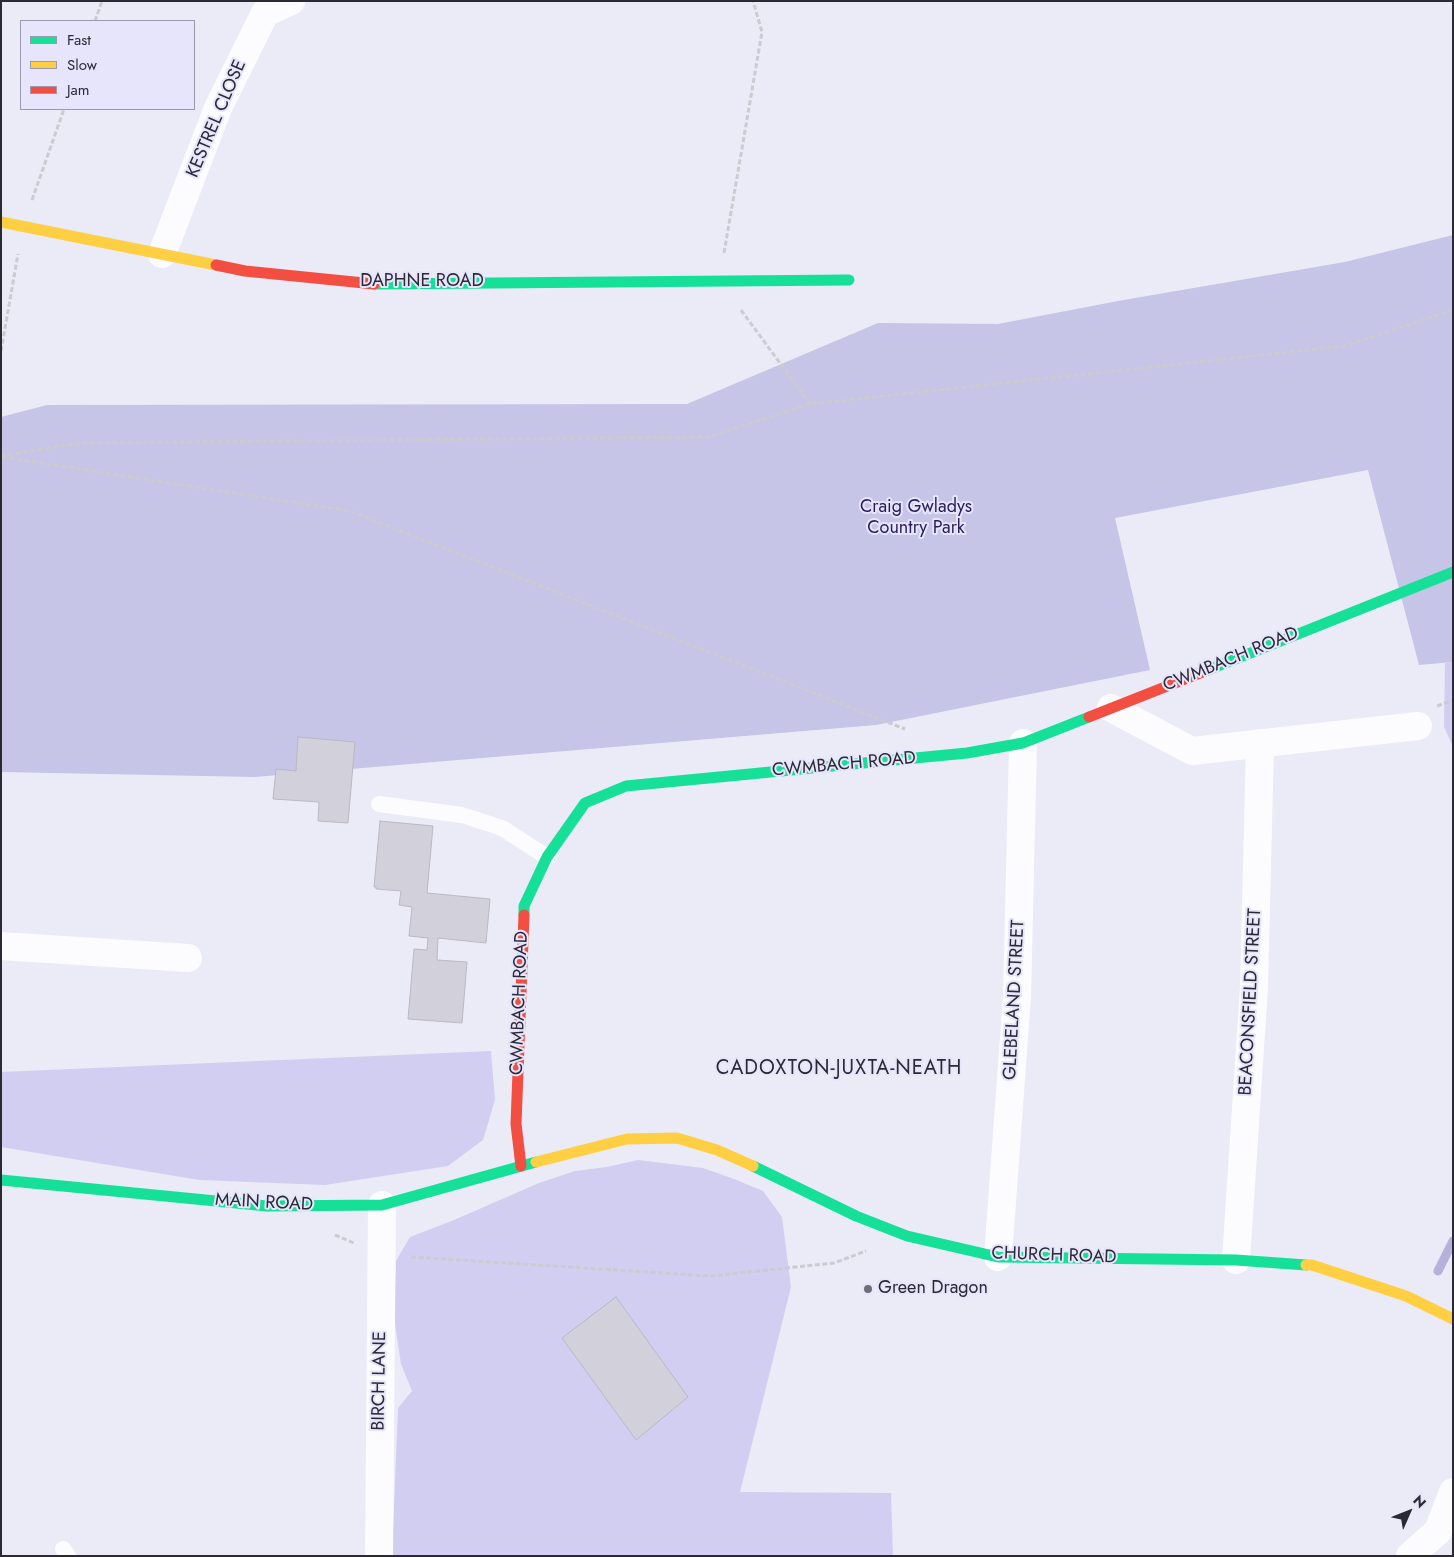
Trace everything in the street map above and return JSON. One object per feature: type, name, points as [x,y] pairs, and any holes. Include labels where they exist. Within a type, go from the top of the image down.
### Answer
[{"type":"street","name":"KESTREL CLOSE","points":[[162,254],[218,108],[265,13],[291,1]]},
{"type":"street","name":"DAPHNE ROAD","points":[[1,222],[245,271],[374,284],[849,280]]},
{"type":"street","name":"CWMBACH ROAD","points":[[521,1166],[516,1124],[524,906],[547,857],[585,803],[626,786],[967,753],[1023,743],[1453,572]]},
{"type":"street","points":[[1112,708],[1192,751],[1418,726]]},
{"type":"street","name":"GLEBELAND STREET","points":[[998,1257],[1017,996],[1023,743]]},
{"type":"street","name":"BEACONSFIELD STREET","points":[[1236,1260],[1254,987],[1260,743]]},
{"type":"street","points":[[1,946],[188,958]]},
{"type":"street","name":"CHURCH ROAD","points":[[521,1166],[627,1139],[677,1138],[717,1150],[778,1177],[856,1216],[907,1236],[998,1257],[1236,1260],[1312,1265],[1406,1296],[1453,1319]]},
{"type":"street","name":"MAIN ROAD","points":[[1,1180],[268,1206],[382,1205],[521,1166]]},
{"type":"street","name":"BIRCH LANE","points":[[378,1556],[382,1205]]},
{"type":"street","points":[[1410,1556],[1446,1534],[1453,1492]]},
{"type":"lane","points":[[378,804],[462,815],[502,828],[547,857]]},
{"type":"path","points":[[95,20],[102,1]]},
{"type":"path","points":[[753,1],[762,32],[719,281],[810,404]]},
{"type":"path","points":[[1,457],[79,443],[708,437],[810,404],[1345,346],[1453,310]]},
{"type":"path","points":[[1,457],[350,511],[912,732]]},
{"type":"path","points":[[329,1232],[382,1255],[710,1276],[834,1263],[907,1236]]},
{"type":"shaded area","points":[[1453,662],[1453,747],[1444,727],[1445,663]]},
{"type":"shaded area","points":[[491,1051],[495,1100],[483,1140],[448,1166],[325,1185],[199,1180],[1,1147],[1,1072]]},
{"type":"shaded area","points":[[638,1160],[703,1168],[734,1179],[763,1191],[782,1217],[791,1287],[740,1492],[891,1493],[893,1556],[392,1556],[398,1408],[412,1391],[401,1364],[394,1317],[396,1261],[410,1237],[539,1183],[575,1171],[607,1167]]},
{"type":"green space","name":"Craig Gwladys Country Park","points":[[1453,235],[1453,662],[1419,665],[1368,470],[1115,518],[1150,670],[876,725],[255,777],[1,772],[1,417],[47,405],[687,404],[878,323],[998,324],[1118,301],[1345,262]]},
{"type":"building","points":[[298,737],[355,742],[348,823],[318,821],[319,802],[273,799],[276,769],[296,771]]},
{"type":"building","points":[[380,821],[433,826],[427,893],[490,899],[486,943],[438,938],[437,960],[467,962],[462,1023],[408,1019],[414,949],[427,950],[428,938],[409,936],[412,907],[399,905],[401,891],[376,889],[374,887]]},
{"type":"building","points":[[616,1297],[688,1397],[636,1440],[562,1338]]},
{"type":"waterway","points":[[1438,1271],[1453,1241]]},
{"type":"traffic: fast","points":[[374,284],[849,280]]},
{"type":"traffic: fast","points":[[1208,670],[1453,572]]},
{"type":"traffic: fast","points":[[524,915],[524,906],[547,857],[585,803],[626,786],[967,753],[1023,743],[1089,717]]},
{"type":"traffic: fast","points":[[1,1180],[267,1206],[382,1205],[536,1162]]},
{"type":"traffic: fast","points":[[753,1166],[856,1216],[907,1236],[998,1257],[1236,1260],[1306,1265]]},
{"type":"traffic: slow","points":[[1,222],[216,265]]},
{"type":"traffic: slow","points":[[536,1162],[627,1139],[677,1138],[717,1150],[753,1166]]},
{"type":"traffic: slow","points":[[1306,1265],[1312,1265],[1406,1296],[1453,1319]]},
{"type":"traffic: jam","points":[[216,265],[245,271],[374,284]]},
{"type":"traffic: jam","points":[[1089,717],[1208,670]]},
{"type":"traffic: jam","points":[[521,1166],[516,1124],[524,915]]},
{"type":"place","name":"Green Dragon","points":[[868,1289]]},
{"type":"district","name":"CADOXTON-JUXTA-NEATH","points":[[839,1069]]}]
